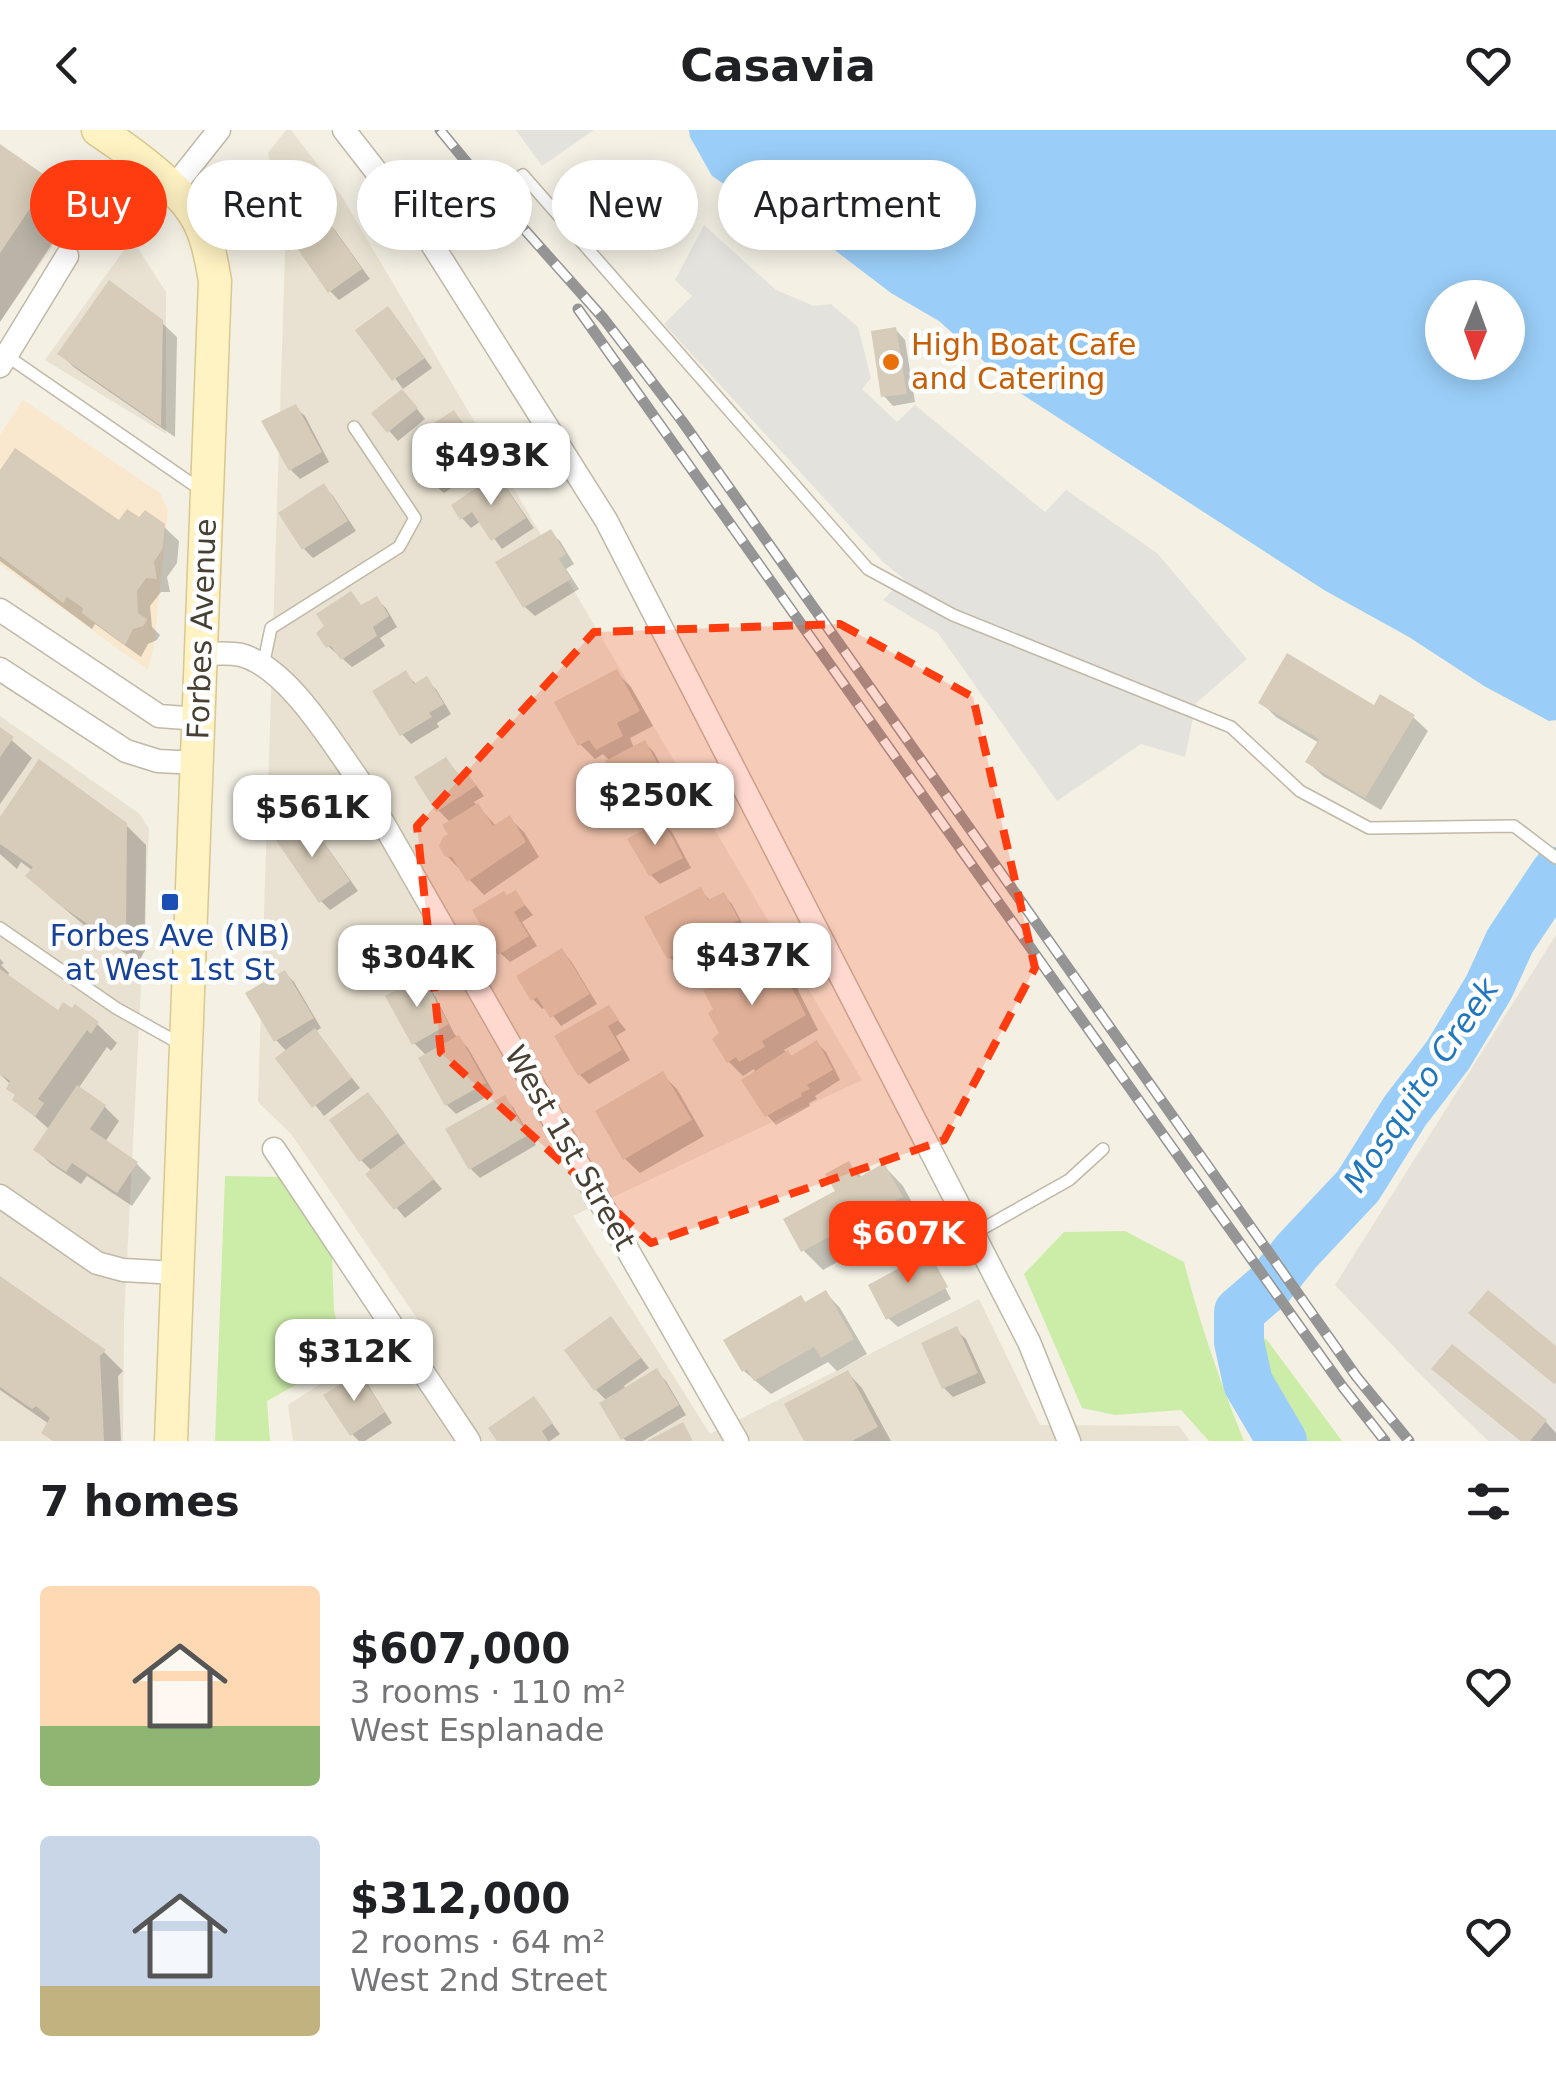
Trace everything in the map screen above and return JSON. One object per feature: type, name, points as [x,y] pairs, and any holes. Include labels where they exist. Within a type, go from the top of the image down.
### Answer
[{"type":"main road","name":"Forbes Avenue","points":[[98,130],[173,188],[196,216],[208,246],[215,281],[171,1441]]},
{"type":"street","points":[[173,188],[219,130]]},
{"type":"street","points":[[344,130],[367,160]]},
{"type":"street","points":[[436,250],[606,520],[1029,1342],[1069,1441]]},
{"type":"street","points":[[3,361],[67,256]]},
{"type":"street","points":[[0,610],[159,716],[199,720]]},
{"type":"street","name":"West 1st Street","points":[[201,654],[240,655],[262,666],[302,699],[358,779],[738,1441]]},
{"type":"street","points":[[0,669],[126,752],[158,760],[197,763]]},
{"type":"street","points":[[274,1149],[468,1441]]},
{"type":"street","points":[[0,1196],[97,1262],[123,1270],[177,1272]]},
{"type":"lane","points":[[532,184],[868,569],[953,615],[1231,726],[1300,791],[1369,828],[1514,826],[1556,858]]},
{"type":"lane","points":[[3,361],[208,494]]},
{"type":"lane","points":[[262,666],[271,628],[400,547],[415,518],[354,427]]},
{"type":"lane","points":[[0,928],[116,1008],[186,1047]]},
{"type":"lane","points":[[973,1234],[1070,1180],[1103,1150]]},
{"type":"highlighted area","points":[[840,624],[973,697],[1035,968],[944,1140],[651,1243],[441,1053],[417,826],[594,632]]},
{"type":"shaded area","points":[[286,130],[291,130],[314,160],[270,160],[268,153]]},
{"type":"shaded area","points":[[516,130],[594,130],[542,166]]},
{"type":"shaded area","points":[[0,145],[30,166],[30,250],[50,250],[0,322]]},
{"type":"shaded area","points":[[337,190],[357,222],[357,250],[373,250],[862,1080],[573,1216],[710,1434],[979,1299],[1040,1425],[1179,1426],[1190,1441],[293,1441],[288,1405],[418,1320],[292,1135],[258,1102],[285,250],[337,250]]},
{"type":"shaded area","points":[[704,225],[718,238],[718,250],[732,250],[776,290],[814,306],[831,304],[858,327],[871,378],[862,389],[897,422],[915,405],[1045,512],[1066,490],[1157,553],[1247,659],[1196,703],[1185,757],[1141,744],[1057,801],[938,633],[883,600],[904,579],[882,561],[664,324],[692,296],[675,280],[691,250],[698,250],[698,236]]},
{"type":"shaded area","points":[[124,250],[139,250],[166,292],[166,434],[45,360]]},
{"type":"shaded area","points":[[23,400],[160,493],[168,510],[148,670],[0,564],[0,435]]},
{"type":"shaded area","points":[[0,716],[140,814],[149,829],[124,1320],[123,1441],[0,1441]]},
{"type":"shaded area","points":[[1556,935],[1556,1441],[1488,1441],[1335,1285]]},
{"type":"green space","points":[[225,1176],[283,1177],[332,1255],[334,1310],[341,1347],[324,1369],[267,1401],[270,1441],[215,1441]]},
{"type":"green space","points":[[1125,1231],[1184,1262],[1211,1353],[1244,1441],[1209,1441],[1181,1410],[1115,1415],[1082,1408],[1024,1274],[1064,1232]]},
{"type":"green space","points":[[1254,1332],[1267,1340],[1342,1441],[1293,1441],[1253,1361]]},
{"type":"water","points":[[689,130],[1556,130],[1556,720],[1549,721],[1484,686],[1409,637],[1324,590],[1017,391],[939,321],[891,293],[835,250],[976,250],[976,160],[718,160],[718,180],[712,176]]},
{"type":"building","points":[[0,144],[30,165],[30,209],[0,253]]},
{"type":"building","points":[[337,234],[362,269],[328,293],[298,250],[337,250]]},
{"type":"building","points":[[109,280],[163,320],[161,426],[57,354]]},
{"type":"building","points":[[388,306],[425,358],[392,381],[355,330]]},
{"type":"building","points":[[896,327],[907,394],[881,397],[871,331]]},
{"type":"building","points":[[402,389],[418,408],[387,433],[371,413]]},
{"type":"building","points":[[296,404],[322,452],[289,471],[261,421]]},
{"type":"building","points":[[454,410],[482,453],[432,485],[416,460],[434,448],[423,430]]},
{"type":"building","points":[[15,448],[119,520],[127,509],[139,517],[145,510],[165,524],[163,548],[154,562],[157,579],[146,578],[137,591],[138,613],[147,619],[143,626],[133,629],[125,645],[82,613],[83,608],[67,597],[63,603],[0,556],[0,470]]},
{"type":"building","points":[[497,474],[526,518],[491,541],[472,512],[460,520],[451,505]]},
{"type":"building","points":[[324,483],[348,521],[302,550],[278,513]]},
{"type":"building","points":[[551,529],[566,554],[559,559],[571,579],[523,608],[495,562]]},
{"type":"building","points":[[351,591],[361,605],[377,596],[389,616],[373,627],[377,636],[341,660],[316,633],[324,626],[316,614]]},
{"type":"building","points":[[1287,653],[1374,705],[1380,694],[1415,715],[1365,798],[1305,762],[1319,739],[1258,703]]},
{"type":"building","points":[[617,669],[640,711],[617,723],[623,736],[596,750],[589,740],[578,746],[554,702]]},
{"type":"building","points":[[406,670],[414,684],[427,676],[444,704],[429,713],[432,717],[400,736],[372,691]]},
{"type":"building","points":[[0,727],[14,737],[0,757]]},
{"type":"building","points":[[645,740],[660,768],[673,772],[677,781],[675,789],[632,811],[605,761]]},
{"type":"building","points":[[446,757],[460,777],[467,772],[476,786],[436,812],[414,777]]},
{"type":"building","points":[[39,759],[127,823],[126,931],[118,944],[25,876],[33,867],[0,844],[0,817]]},
{"type":"building","points":[[478,803],[493,826],[510,815],[526,842],[467,882],[452,857],[445,857],[439,846],[448,834],[442,825]]},
{"type":"building","points":[[306,817],[350,881],[319,903],[275,839]]},
{"type":"building","points":[[663,820],[683,858],[649,876],[627,839]]},
{"type":"building","points":[[701,887],[708,900],[724,892],[739,920],[667,959],[644,917]]},
{"type":"building","points":[[516,890],[525,905],[514,912],[529,936],[498,955],[472,910],[504,891],[507,895]]},
{"type":"building","points":[[562,948],[590,994],[550,1018],[537,997],[531,1001],[516,976]]},
{"type":"building","points":[[773,952],[806,1015],[762,1041],[765,1047],[739,1062],[736,1057],[727,1063],[712,1039],[719,1033],[708,1013],[713,1009],[703,990]]},
{"type":"building","points":[[703,954],[710,968],[685,982],[678,969]]},
{"type":"building","points":[[0,969],[58,1010],[63,1002],[72,1008],[75,1004],[99,1022],[91,1034],[87,1030],[38,1099],[44,1103],[35,1117],[12,1100],[15,1095],[6,1089],[10,1081],[0,1074]]},
{"type":"building","points":[[285,970],[314,1018],[274,1042],[245,993]]},
{"type":"building","points":[[422,976],[449,1024],[412,1045],[385,996]]},
{"type":"building","points":[[609,1005],[619,1020],[608,1026],[622,1050],[578,1076],[554,1036]]},
{"type":"building","points":[[315,1028],[352,1078],[312,1108],[275,1058]]},
{"type":"building","points":[[459,1035],[486,1083],[445,1106],[418,1058]]},
{"type":"building","points":[[817,1040],[833,1070],[807,1085],[810,1089],[802,1096],[765,1117],[741,1080],[788,1050],[791,1056]]},
{"type":"building","points":[[663,1071],[692,1120],[623,1160],[595,1111]]},
{"type":"building","points":[[77,1085],[106,1105],[90,1129],[138,1162],[117,1193],[72,1163],[66,1172],[33,1150]]},
{"type":"building","points":[[368,1092],[398,1133],[359,1162],[329,1120]]},
{"type":"building","points":[[505,1095],[528,1135],[469,1170],[445,1129]]},
{"type":"building","points":[[405,1143],[434,1179],[394,1210],[365,1174]]},
{"type":"building","points":[[849,1161],[858,1178],[884,1163],[903,1197],[877,1211],[885,1225],[858,1241],[849,1226],[801,1252],[783,1219],[835,1191],[825,1174]]},
{"type":"building","points":[[929,1252],[948,1287],[886,1320],[868,1285]]},
{"type":"building","points":[[0,1276],[106,1350],[100,1356],[104,1441],[53,1441],[41,1433],[50,1418],[0,1387]]},
{"type":"building","points":[[826,1290],[854,1339],[821,1358],[814,1347],[754,1381],[747,1369],[742,1372],[723,1340],[801,1295],[805,1302]]},
{"type":"building","points":[[1488,1290],[1556,1346],[1554,1384],[1468,1313]]},
{"type":"building","points":[[611,1316],[641,1358],[594,1391],[564,1350]]},
{"type":"building","points":[[957,1326],[978,1373],[942,1389],[921,1343]]},
{"type":"building","points":[[1452,1344],[1547,1420],[1530,1441],[1521,1441],[1431,1369]]},
{"type":"building","points":[[657,1368],[679,1405],[621,1440],[599,1403]]},
{"type":"building","points":[[848,1370],[878,1427],[852,1441],[804,1441],[784,1404]]},
{"type":"building","points":[[359,1373],[385,1412],[350,1436],[323,1395]]},
{"type":"building","points":[[534,1396],[553,1423],[542,1431],[548,1441],[497,1441],[488,1428]]},
{"type":"building","points":[[683,1422],[693,1441],[647,1441]]},
{"type":"waterway","name":"Mosquito Creek","points":[[1282,1441],[1248,1383],[1239,1342],[1239,1312],[1269,1286],[1358,1186],[1405,1111],[1448,1055],[1489,987],[1510,941],[1556,872]]},
{"type":"railway","points":[[440,130],[604,319],[682,421],[1356,1376],[1409,1441]]},
{"type":"railway","points":[[578,309],[1215,1208],[1385,1441]]},
{"type":"place","name":"High Boat Cafe and Catering","points":[[891,362]]},
{"type":"place","name":"Forbes Ave (NB) at West 1st St","points":[[170,902]]}]
